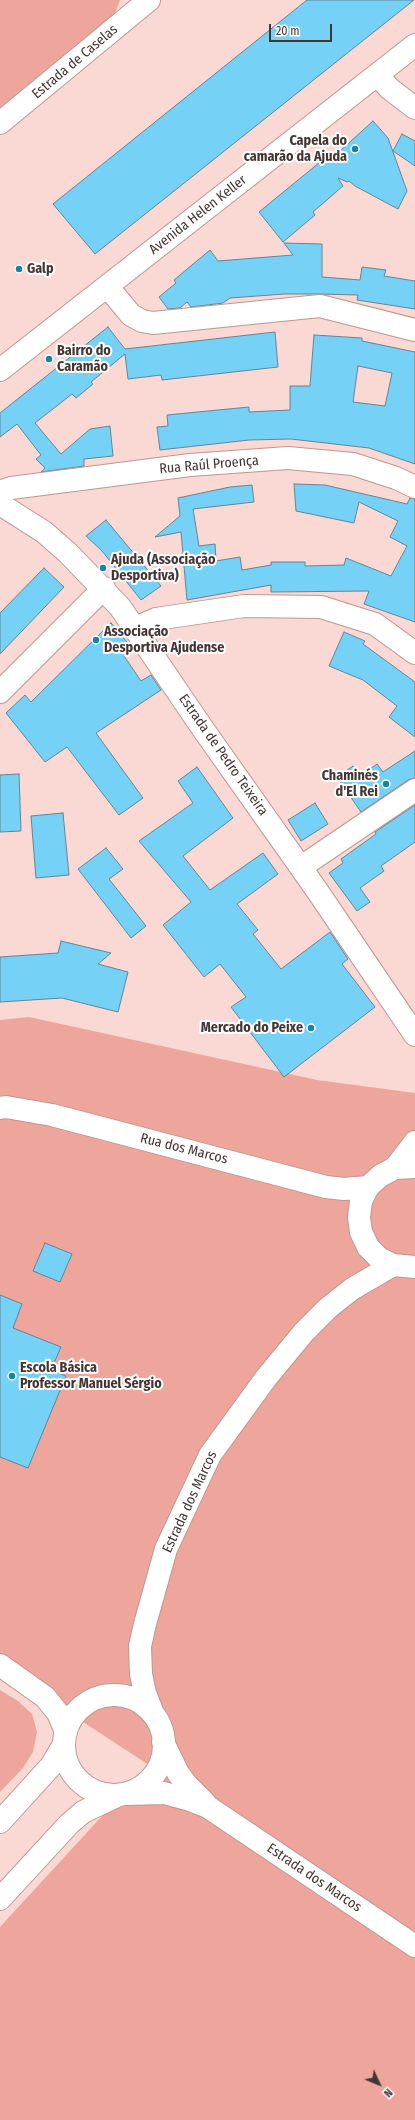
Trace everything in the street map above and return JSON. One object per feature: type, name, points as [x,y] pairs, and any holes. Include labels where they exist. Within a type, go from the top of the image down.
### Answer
[{"type":"street","name":"Estrada de Caselas","points":[[0,123],[149,0]]},
{"type":"street","name":"Avenida Helen Keller","points":[[0,370],[415,45]]},
{"type":"street","points":[[377,74],[407,103]]},
{"type":"street","points":[[107,286],[130,315],[142,321],[153,323],[320,306],[415,330]]},
{"type":"street","name":"Rua Raúl Proença","points":[[0,492],[11,488],[190,465],[288,458],[353,464],[396,478],[415,487]]},
{"type":"street","name":"Estrada de Pedro Teixeira","points":[[0,504],[44,532],[104,588],[135,628],[203,729],[301,867],[415,1035]]},
{"type":"street","points":[[0,692],[104,588]]},
{"type":"street","points":[[135,628],[156,619],[244,606],[321,607],[375,624],[415,653]]},
{"type":"street","points":[[301,867],[415,790]]},
{"type":"street","name":"Rua dos Marcos","points":[[0,1108],[6,1107],[52,1115],[326,1187],[344,1189],[368,1187]]},
{"type":"street","points":[[415,1142],[405,1168],[380,1176],[368,1187],[361,1201],[359,1217],[361,1232],[368,1247],[379,1258],[393,1265],[415,1267]]},
{"type":"street","name":"Estrada dos Marcos","points":[[153,1714],[145,1693],[141,1674],[140,1646],[143,1632],[166,1549],[210,1455],[266,1378],[304,1332],[328,1308],[352,1289],[393,1265]]},
{"type":"street","points":[[0,1665],[45,1697],[58,1713],[65,1738],[66,1761],[74,1776],[86,1787],[102,1794],[122,1794]]},
{"type":"street","points":[[0,1822],[51,1766],[65,1738],[72,1717],[83,1706],[96,1698],[112,1695],[127,1697],[141,1704],[153,1714],[159,1724],[163,1742],[161,1761],[157,1770],[149,1780],[138,1788],[83,1812],[69,1824],[0,1899]]},
{"type":"street","name":"Estrada dos Marcos","points":[[163,1742],[173,1764],[186,1784],[213,1810]]},
{"type":"street","name":"Estrada dos Marcos","points":[[122,1794],[164,1793],[199,1803],[213,1810],[415,1946]]},
{"type":"shaded area","points":[[0,0],[120,0],[114,16],[0,114]]},
{"type":"shaded area","points":[[29,1017],[317,1080],[415,1093],[415,2120],[0,2120],[0,1927],[149,1765],[0,1668],[0,1020]]},
{"type":"shaded area","points":[[0,1690],[18,1701],[32,1714],[37,1732],[33,1752],[23,1768],[0,1792]]},
{"type":"building","points":[[307,0],[414,0],[95,254],[53,204]]},
{"type":"building","points":[[373,121],[388,138],[407,191],[398,209],[355,186],[349,181],[347,182],[338,178],[343,186],[313,212],[315,215],[283,242],[259,212],[325,158],[328,162]]},
{"type":"building","points":[[402,134],[415,141],[415,166],[393,151]]},
{"type":"building","points":[[284,243],[322,244],[322,277],[360,280],[362,267],[386,270],[384,276],[415,281],[415,309],[357,300],[358,295],[284,294],[230,298],[223,303],[191,307],[187,302],[180,308],[168,309],[159,297],[176,283],[174,280],[210,250],[218,261],[293,255]]},
{"type":"building","points":[[108,327],[125,349],[275,332],[278,367],[162,380],[161,375],[128,379],[125,354],[91,382],[93,384],[76,398],[72,394],[35,423],[61,454],[90,429],[110,426],[113,456],[84,459],[84,466],[41,472],[45,468],[36,459],[41,455],[17,424],[0,437],[0,413]]},
{"type":"building","points":[[314,335],[362,338],[362,341],[415,352],[415,464],[369,448],[291,439],[249,440],[160,450],[157,427],[168,426],[167,415],[249,407],[249,412],[290,410],[290,386],[310,386]],"holes":[[[358,366],[392,373],[385,406],[353,402]]]},
{"type":"building","points":[[294,484],[325,485],[407,504],[410,498],[415,499],[415,622],[364,604],[369,591],[271,592],[271,585],[187,600],[181,532],[155,537],[180,516],[178,498],[230,487],[252,485],[254,502],[193,509],[199,546],[215,544],[216,561],[240,557],[242,570],[271,565],[271,562],[305,562],[305,566],[344,565],[346,558],[391,576],[407,546],[390,537],[398,521],[359,502],[354,523],[296,511]]},
{"type":"building","points":[[106,520],[161,586],[141,600],[102,551],[86,536]]},
{"type":"building","points":[[44,568],[64,587],[0,654],[0,613]]},
{"type":"building","points":[[111,623],[133,649],[124,656],[141,681],[151,675],[161,690],[96,733],[143,798],[119,815],[67,747],[45,762],[6,713],[25,695],[31,702]]},
{"type":"building","points":[[344,632],[365,641],[363,644],[415,682],[415,737],[389,717],[397,706],[363,680],[329,666]]},
{"type":"building","points":[[415,751],[415,778],[408,780],[361,812],[337,777],[353,766],[360,776],[377,764],[383,772]]},
{"type":"building","points":[[197,767],[233,818],[183,856],[210,890],[263,853],[278,874],[237,904],[258,930],[253,934],[281,969],[330,932],[348,959],[342,964],[375,1007],[284,1077],[231,1007],[246,997],[220,964],[204,977],[163,925],[191,902],[139,841],[193,803],[178,781]]},
{"type":"building","points":[[19,774],[21,831],[0,832],[0,775]]},
{"type":"building","points":[[315,803],[328,824],[301,841],[288,820]]},
{"type":"building","points":[[415,805],[415,842],[381,866],[384,871],[360,888],[370,902],[357,911],[329,873],[343,863],[341,859],[376,834],[375,832]]},
{"type":"building","points":[[63,813],[69,875],[36,878],[31,816]]},
{"type":"building","points":[[106,848],[123,869],[109,879],[146,926],[131,938],[78,869]]},
{"type":"building","points":[[61,941],[111,953],[98,964],[128,972],[118,1012],[62,998],[0,1002],[0,957],[58,953]]},
{"type":"building","points":[[45,1243],[72,1254],[60,1282],[33,1271]]},
{"type":"building","points":[[0,1295],[22,1304],[13,1328],[61,1347],[51,1370],[66,1376],[28,1468],[0,1457]]},
{"type":"place","name":"Capela do camarão da Ajuda","points":[[355,149]]},
{"type":"place","name":"Galp","points":[[19,269]]},
{"type":"place","name":"Bairro do Caramão","points":[[49,359]]},
{"type":"place","name":"Ajuda (Associação Desportiva)","points":[[103,568]]},
{"type":"place","name":"Associação Desportiva Ajudense","points":[[96,640]]},
{"type":"place","name":"Chaminés d'El Rei","points":[[386,784]]},
{"type":"place","name":"Mercado do Peixe","points":[[311,1028]]},
{"type":"place","name":"Escola Básica Professor Manuel Sérgio","points":[[12,1376]]}]
